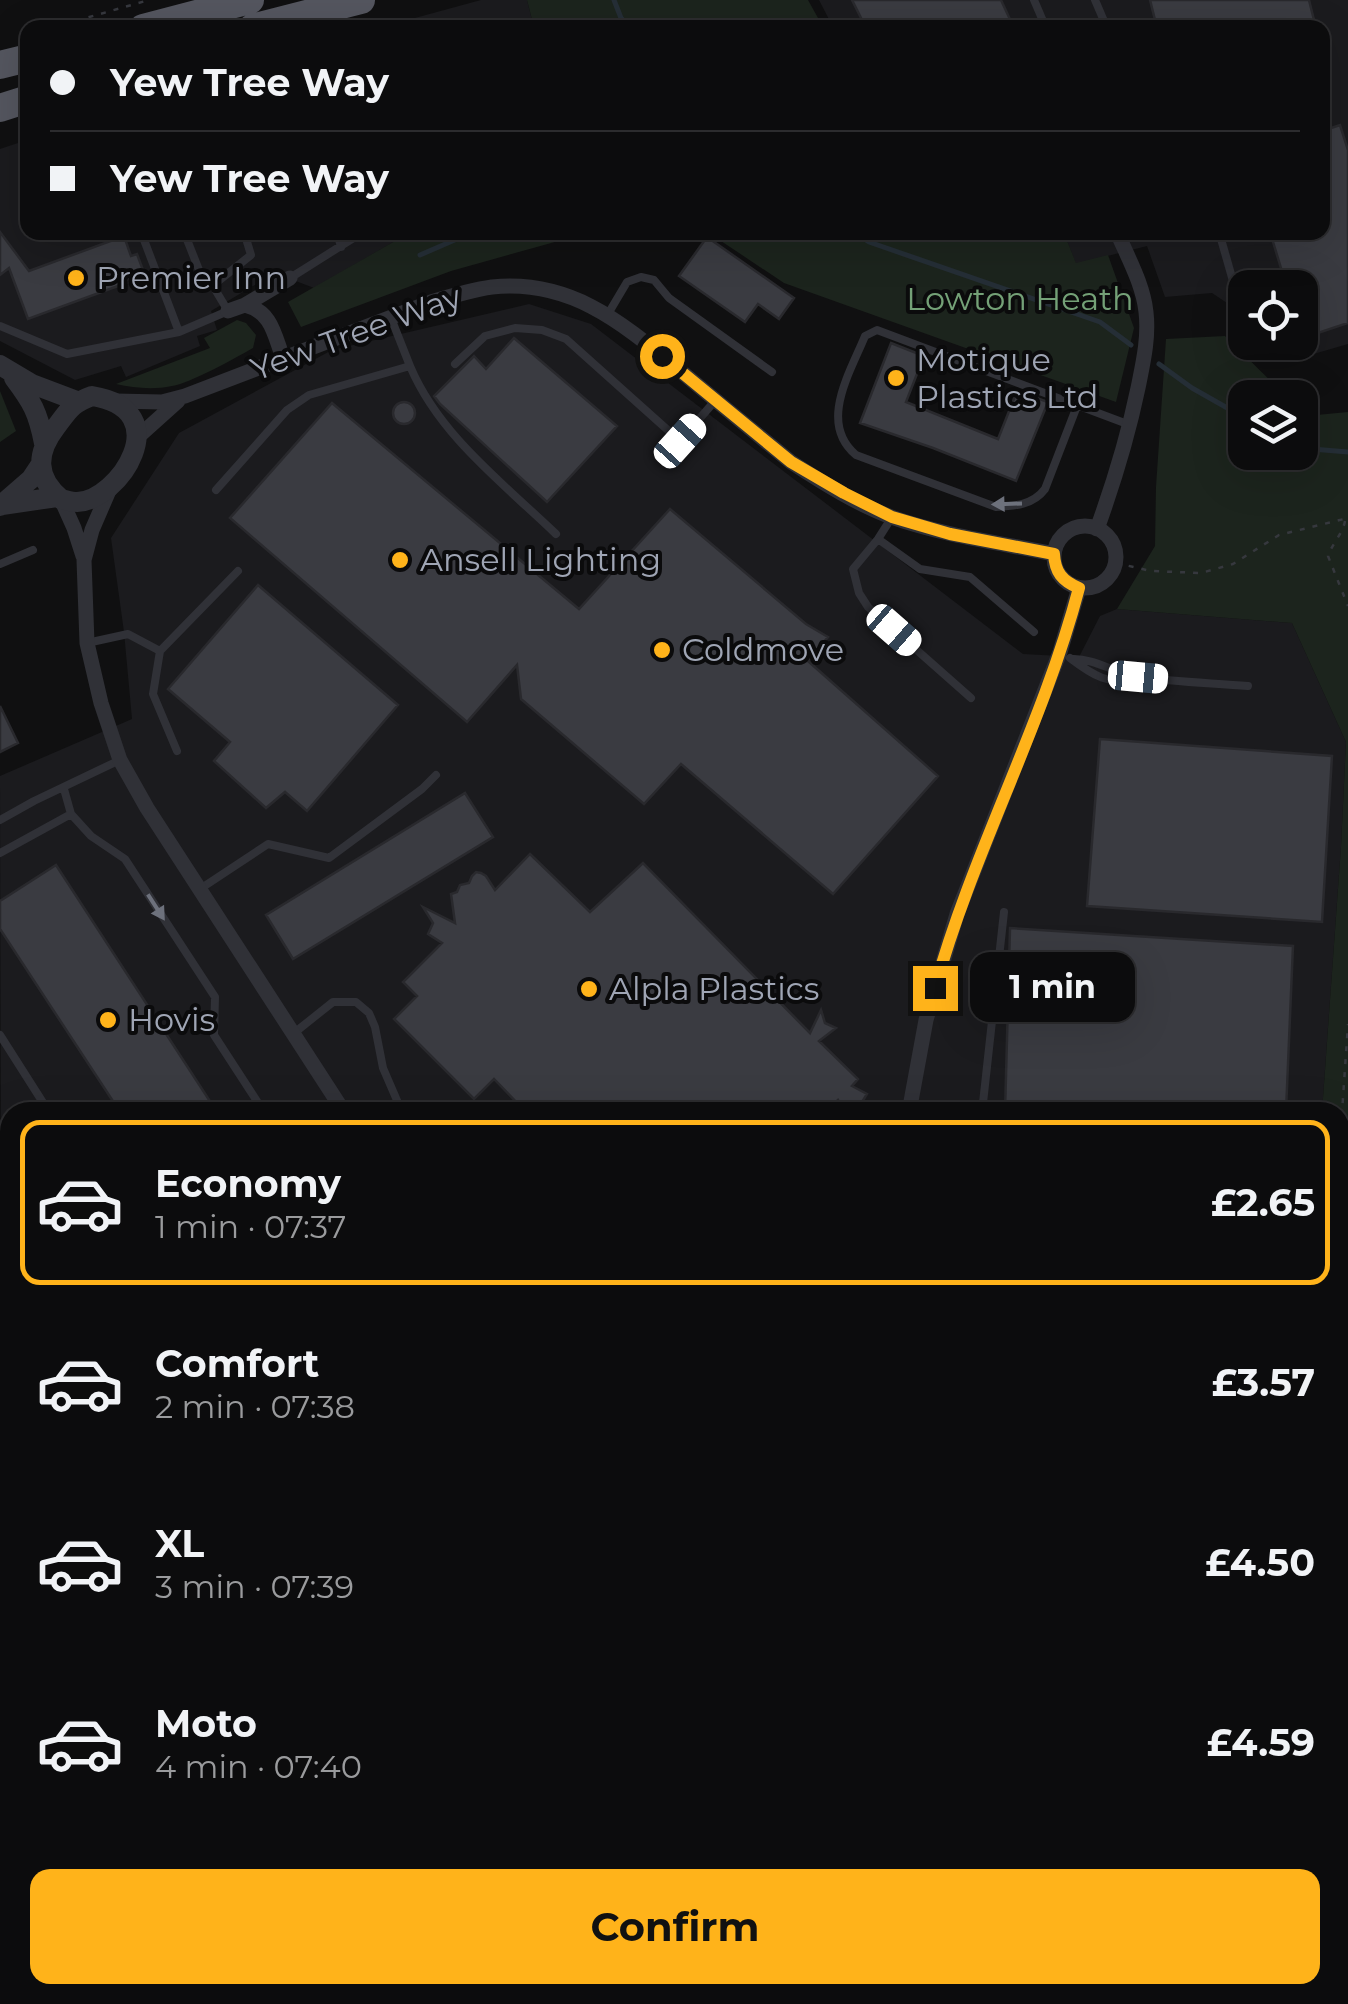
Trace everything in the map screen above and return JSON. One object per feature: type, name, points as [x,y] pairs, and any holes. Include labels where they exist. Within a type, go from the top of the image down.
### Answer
[{"type":"highway","points":[[173,20],[250,0]]},
{"type":"highway","points":[[283,20],[361,0]]},
{"type":"street","points":[[1098,529],[1130,425],[1145,356],[1146,310],[1120,240]]},
{"type":"street","points":[[228,311],[246,305],[290,278]]},
{"type":"street","name":"Yew Tree Way","points":[[115,402],[162,402],[185,396],[470,291],[514,287],[549,290],[608,314],[816,479],[892,517],[950,534],[1054,554]]},
{"type":"street","points":[[246,305],[260,309],[268,318],[283,358]]},
{"type":"street","points":[[5,368],[50,392],[77,401]]},
{"type":"street","points":[[5,368],[32,401],[39,417],[45,481],[74,528],[84,560],[87,642],[100,703],[120,760],[337,1102]]},
{"type":"street","points":[[84,560],[113,482],[137,444],[138,436],[128,410],[92,396],[77,401],[42,454],[31,479],[0,506],[37,498],[77,502],[113,482]]},
{"type":"street","name":"Yew Tree Way","points":[[138,436],[185,396]]},
{"type":"street","points":[[1088,526],[1113,542],[1116,563],[1098,586],[1079,588],[1063,579],[1054,554],[1069,530],[1088,526]]},
{"type":"street","points":[[911,1102],[926,1020],[957,914],[1066,656],[1079,588]]},
{"type":"lane","points":[[144,240],[179,332]]},
{"type":"lane","points":[[187,240],[201,275],[217,282]]},
{"type":"lane","points":[[217,282],[252,255],[247,240]]},
{"type":"lane","points":[[339,240],[341,247]]},
{"type":"lane","points":[[290,278],[351,240]]},
{"type":"lane","points":[[1220,240],[1230,270]]},
{"type":"lane","points":[[608,314],[626,282],[641,277],[654,280],[669,298],[772,372]]},
{"type":"lane","points":[[0,326],[67,354],[179,332],[228,311],[219,298],[217,282]]},
{"type":"lane","points":[[391,317],[421,392],[448,430],[556,534]]},
{"type":"lane","points":[[455,364],[485,336],[514,328],[542,330],[566,340],[680,441],[716,400]]},
{"type":"lane","points":[[1077,406],[1045,489],[1031,502],[1014,506],[996,507],[856,456],[836,424],[837,408],[864,336],[878,330],[1130,425]]},
{"type":"lane","points":[[216,490],[287,410],[309,394],[410,366]]},
{"type":"lane","points":[[892,517],[853,569],[859,593],[868,608],[971,698]]},
{"type":"lane","points":[[878,539],[920,569],[970,577],[1034,632]]},
{"type":"lane","points":[[0,564],[33,550]]},
{"type":"lane","points":[[177,751],[153,694],[160,651],[238,570]]},
{"type":"lane","points":[[87,642],[128,634],[160,651]]},
{"type":"lane","points":[[1066,656],[1084,658],[1138,677],[1248,686]]},
{"type":"lane","points":[[0,820],[120,760]]},
{"type":"lane","points":[[199,889],[268,844],[329,858],[436,776]]},
{"type":"lane","points":[[64,789],[71,814],[92,836],[125,860],[215,997],[214,1035],[258,1102]]},
{"type":"lane","points":[[0,853],[71,814]]},
{"type":"lane","points":[[983,1102],[1004,912]]},
{"type":"lane","points":[[293,1034],[333,1002],[356,1002],[370,1013],[383,1068],[398,1102]]},
{"type":"lane","points":[[0,1036],[43,1102]]},
{"type":"path","points":[[79,20],[149,0]]},
{"type":"path","points":[[1116,563],[1151,571],[1201,572],[1233,564],[1278,535],[1347,518]]},
{"type":"path","points":[[1347,518],[1328,556],[1348,606]]},
{"type":"path","points":[[1343,1102],[1348,1024]]},
{"type":"shaded area","points":[[481,0],[527,0],[532,20],[408,20]]},
{"type":"shaded area","points":[[819,0],[1348,0],[1348,344],[1318,353],[1318,270],[1228,270],[1228,304],[1212,293],[1165,297],[1147,246],[1076,264],[1067,240],[1330,240],[1330,20],[829,20]]},
{"type":"shaded area","points":[[20,142],[20,240],[397,240],[314,288],[275,273],[211,311],[217,330],[197,336],[200,346],[126,377],[121,366],[75,380],[0,341],[0,149]]},
{"type":"shaded area","points":[[529,304],[591,324],[1023,654],[1079,657],[1100,616],[1117,609],[1292,623],[1346,742],[1323,1102],[1,1102],[0,776],[132,719],[111,538],[179,433],[332,350]]},
{"type":"green space","points":[[527,0],[808,0],[819,20],[532,20]]},
{"type":"green space","points":[[397,240],[562,240],[451,271],[301,327],[288,302]]},
{"type":"green space","name":"Lowton Heath","points":[[720,240],[1067,240],[1076,263],[1108,255],[1134,328],[1116,402],[784,283]]},
{"type":"green space","points":[[237,320],[246,323],[256,335],[253,348],[224,364],[172,386],[116,384],[210,348],[204,338]]},
{"type":"green space","points":[[1225,336],[1228,360],[1249,360],[1270,380],[1228,380],[1228,470],[1318,470],[1318,415],[1348,412],[1348,1102],[1323,1102],[1346,742],[1292,623],[1117,609],[1155,546],[1166,339]]},
{"type":"green space","points":[[0,391],[16,431],[0,442]]},
{"type":"building","points":[[852,0],[1001,0],[1010,20],[862,20]]},
{"type":"building","points":[[1150,0],[1309,0],[1314,20],[1155,20]]},
{"type":"building","points":[[1340,125],[1348,150],[1348,323],[1318,333],[1318,270],[1282,270],[1272,240],[1330,240],[1330,128]]},
{"type":"building","name":"Premier Inn","points":[[0,232],[29,271],[113,240],[125,240],[131,256],[137,254],[143,270],[138,273],[140,278],[28,319],[9,268],[0,275]]},
{"type":"building","points":[[705,240],[711,240],[794,298],[779,319],[758,304],[745,322],[679,276]]},
{"type":"building","points":[[514,338],[617,426],[547,502],[434,396],[474,356],[486,369]]},
{"type":"building","points":[[891,343],[924,356],[906,402],[998,439],[1017,391],[1048,402],[1016,481],[860,423]]},
{"type":"building","points":[[404,402],[412,405],[412,421],[404,424],[396,421],[393,413],[396,405]]},
{"type":"building","points":[[332,403],[579,609],[670,509],[806,624],[828,637],[808,661],[938,776],[833,894],[681,764],[644,804],[521,699],[517,665],[467,722],[230,518]]},
{"type":"building","points":[[258,585],[398,705],[307,811],[285,792],[266,808],[214,761],[230,742],[168,689]]},
{"type":"building","points":[[0,706],[18,743],[0,752]]},
{"type":"building","points":[[1100,739],[1332,756],[1322,922],[1087,906]]},
{"type":"building","points":[[465,793],[493,837],[293,959],[266,915]]},
{"type":"building","name":"Alpla Plastics","points":[[530,854],[590,912],[643,863],[810,1033],[821,1010],[825,1023],[836,1028],[819,1041],[858,1079],[852,1086],[867,1094],[862,1102],[516,1102],[494,1079],[474,1099],[394,1019],[417,996],[403,982],[442,943],[428,934],[433,923],[423,907],[455,923],[451,894],[460,885],[469,883],[476,872],[486,876],[495,890]]},
{"type":"building","name":"Hovis","points":[[56,865],[210,1102],[113,1102],[0,929],[0,901]]},
{"type":"building","points":[[1010,928],[1293,946],[1286,1102],[1005,1102]]},
{"type":"waterway","points":[[614,0],[623,20]]},
{"type":"waterway","points":[[420,255],[455,240]]},
{"type":"waterway","points":[[866,240],[1100,322],[1131,345]]},
{"type":"waterway","points":[[1159,364],[1228,408]]},
{"type":"waterway","points":[[1318,450],[1348,452]]},
{"type":"place","name":"Premier Inn","points":[[76,278]]},
{"type":"place","name":"Motique Plastics Ltd","points":[[896,378]]},
{"type":"place","name":"Ansell Lighting","points":[[400,560]]},
{"type":"place","name":"Coldmove","points":[[662,650]]},
{"type":"place","name":"Alpla Plastics","points":[[589,989]]},
{"type":"place","name":"Hovis","points":[[108,1020]]},
{"type":"route","points":[[662,356],[816,479],[892,517],[950,534],[1054,554],[1063,579],[1079,588],[1060,652],[957,914],[935,988]]}]
